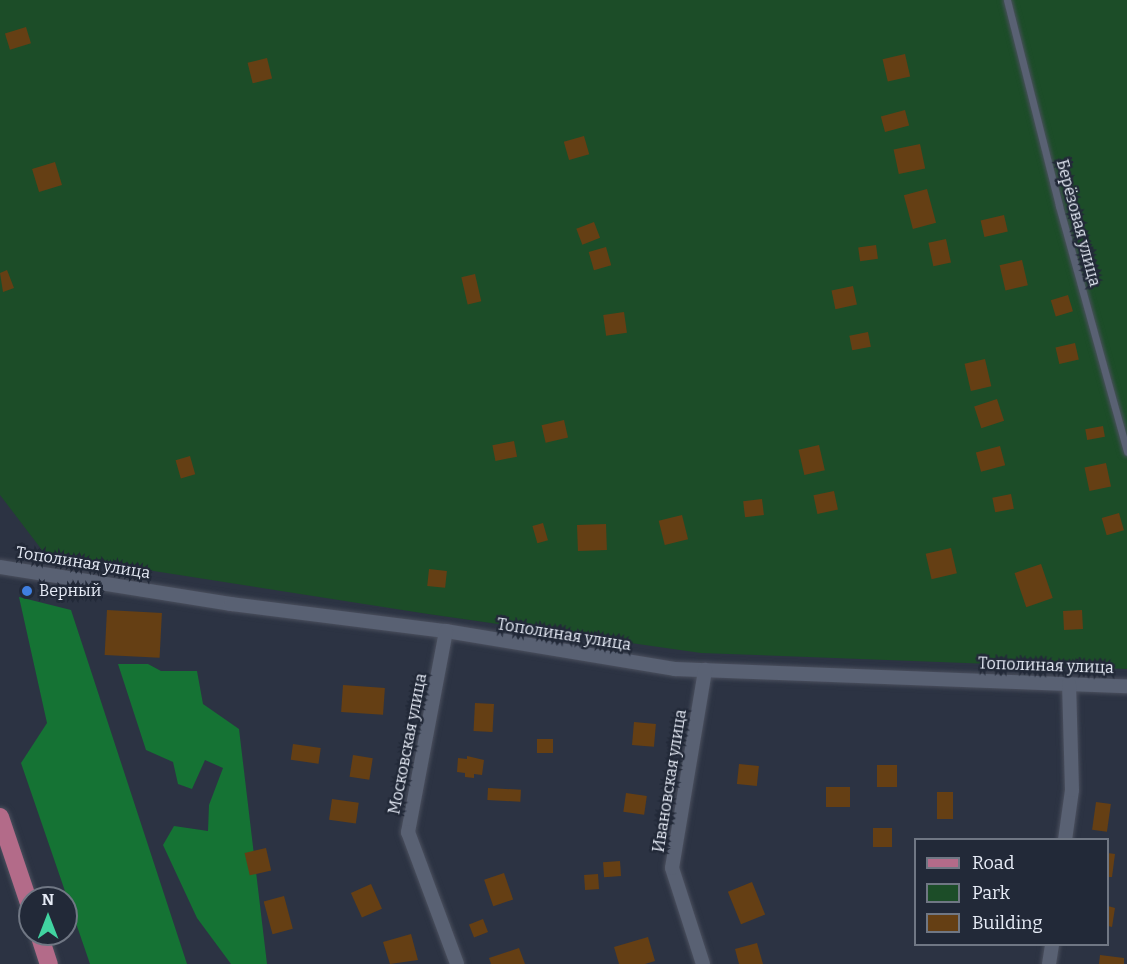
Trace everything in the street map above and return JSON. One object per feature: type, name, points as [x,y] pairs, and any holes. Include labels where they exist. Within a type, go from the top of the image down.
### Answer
[{"type":"main road","points":[[0,817],[23,886]]},
{"type":"main road","points":[[43,946],[49,964]]},
{"type":"street","name":"Тополиная улица","points":[[0,567],[231,603],[446,631],[651,665],[705,670],[1127,686]]},
{"type":"street","name":"Московская улица","points":[[446,631],[408,832],[457,964]]},
{"type":"street","name":"Ивановская улица","points":[[703,964],[672,868],[705,670]]},
{"type":"street","points":[[1065,838],[1072,790],[1070,684]]},
{"type":"street","points":[[1049,964],[1052,946]]},
{"type":"lane","name":"Берёзовая улица","points":[[1007,0],[1059,206],[1127,452]]},
{"type":"green space","points":[[0,0],[1127,0],[1127,669],[701,653],[428,614],[45,554],[0,495]]},
{"type":"green space","points":[[19,597],[71,610],[187,964],[90,964],[78,929],[78,886],[63,886],[21,763],[47,723]]},
{"type":"green space","points":[[118,664],[148,664],[161,671],[197,671],[203,704],[239,729],[267,964],[231,964],[197,918],[163,845],[174,826],[208,831],[209,805],[223,768],[205,760],[192,789],[178,784],[173,762],[146,750]]},
{"type":"building","points":[[26,27],[31,43],[10,50],[5,33]]},
{"type":"building","points":[[905,54],[910,76],[888,82],[883,59]]},
{"type":"building","points":[[267,58],[272,78],[253,83],[248,63]]},
{"type":"building","points":[[905,110],[909,125],[885,132],[881,116]]},
{"type":"building","points":[[584,136],[589,154],[569,160],[564,142]]},
{"type":"building","points":[[920,144],[925,168],[899,174],[894,150]]},
{"type":"building","points":[[55,162],[62,185],[39,192],[32,169]]},
{"type":"building","points":[[927,189],[936,223],[913,229],[904,195]]},
{"type":"building","points":[[1004,215],[1008,232],[984,237],[981,220]]},
{"type":"building","points":[[594,222],[600,238],[582,245],[576,229]]},
{"type":"building","points":[[946,239],[951,262],[933,266],[928,243]]},
{"type":"building","points":[[876,245],[878,259],[860,261],[858,248]]},
{"type":"building","points":[[606,247],[611,265],[594,270],[589,252]]},
{"type":"building","points":[[1022,260],[1028,285],[1005,291],[1000,265]]},
{"type":"building","points":[[7,270],[14,288],[3,292],[0,273]]},
{"type":"building","points":[[475,274],[481,301],[468,304],[461,277]]},
{"type":"building","points":[[853,286],[857,305],[835,309],[831,291]]},
{"type":"building","points":[[1068,295],[1073,311],[1056,317],[1051,300]]},
{"type":"building","points":[[624,312],[627,333],[606,336],[603,315]]},
{"type":"building","points":[[868,332],[871,347],[852,350],[849,336]]},
{"type":"building","points":[[1075,343],[1079,360],[1059,364],[1056,347]]},
{"type":"building","points":[[985,359],[991,386],[971,391],[965,364]]},
{"type":"building","points":[[997,399],[1004,421],[981,428],[974,406]]},
{"type":"building","points":[[564,420],[568,438],[546,443],[542,425]]},
{"type":"building","points":[[1103,426],[1105,437],[1087,440],[1085,429]]},
{"type":"building","points":[[514,441],[517,457],[495,461],[492,445]]},
{"type":"building","points":[[819,445],[825,470],[804,475],[799,450]]},
{"type":"building","points":[[1000,446],[1005,465],[981,472],[976,452]]},
{"type":"building","points":[[190,456],[195,474],[181,478],[176,460]]},
{"type":"building","points":[[1106,463],[1111,486],[1089,491],[1084,468]]},
{"type":"building","points":[[834,491],[838,510],[817,514],[813,495]]},
{"type":"building","points":[[1011,494],[1014,509],[995,512],[992,498]]},
{"type":"building","points":[[762,499],[764,515],[745,517],[743,501]]},
{"type":"building","points":[[1119,513],[1124,530],[1107,535],[1102,518]]},
{"type":"building","points":[[682,515],[688,539],[665,545],[659,521]]},
{"type":"building","points":[[543,523],[548,540],[537,543],[532,526]]},
{"type":"building","points":[[606,524],[607,550],[578,551],[577,525]]},
{"type":"building","points":[[951,548],[957,573],[932,579],[926,554]]},
{"type":"building","points":[[1041,564],[1053,598],[1026,607],[1015,573]]},
{"type":"building","points":[[429,569],[447,571],[445,588],[427,586]]},
{"type":"building","points":[[107,610],[162,613],[160,658],[105,655]]},
{"type":"building","points":[[1082,610],[1083,629],[1064,630],[1063,611]]},
{"type":"building","points":[[343,685],[385,688],[383,715],[341,712]]},
{"type":"building","points":[[475,703],[494,704],[493,732],[474,731]]},
{"type":"building","points":[[634,722],[656,724],[654,747],[632,745]]},
{"type":"building","points":[[537,739],[553,739],[553,753],[537,753]]},
{"type":"building","points":[[293,744],[321,748],[319,764],[291,760]]},
{"type":"building","points":[[353,755],[373,758],[369,780],[350,777]]},
{"type":"building","points":[[467,756],[484,760],[482,775],[474,774],[474,778],[465,777],[465,773],[457,772],[458,758],[467,759]]},
{"type":"building","points":[[739,764],[759,766],[757,786],[737,784]]},
{"type":"building","points":[[877,765],[897,765],[897,787],[877,787]]},
{"type":"building","points":[[826,787],[850,787],[850,807],[826,807]]},
{"type":"building","points":[[488,788],[521,790],[520,802],[487,800]]},
{"type":"building","points":[[937,792],[953,792],[953,819],[937,819]]},
{"type":"building","points":[[626,793],[647,796],[644,815],[623,812]]},
{"type":"building","points":[[332,799],[359,803],[356,824],[329,820]]},
{"type":"building","points":[[1096,802],[1111,804],[1107,832],[1092,830]]},
{"type":"building","points":[[873,828],[892,828],[892,847],[873,847]]},
{"type":"building","points":[[266,848],[271,870],[250,875],[245,853]]},
{"type":"building","points":[[1109,853],[1115,854],[1112,877],[1109,877]]},
{"type":"building","points":[[620,861],[621,876],[604,877],[603,862]]},
{"type":"building","points":[[504,873],[513,899],[493,906],[484,880]]},
{"type":"building","points":[[598,874],[599,889],[585,890],[584,875]]},
{"type":"building","points":[[752,882],[765,914],[741,924],[728,892]]},
{"type":"building","points":[[371,884],[382,909],[362,918],[351,893]]},
{"type":"building","points":[[284,896],[293,929],[273,934],[264,901]]},
{"type":"building","points":[[1109,906],[1115,908],[1112,927],[1109,926]]},
{"type":"building","points":[[483,919],[488,932],[474,937],[469,924]]},
{"type":"building","points":[[411,934],[418,960],[390,964],[383,942]]},
{"type":"building","points":[[648,937],[655,961],[645,964],[619,964],[614,947]]},
{"type":"building","points":[[757,943],[763,964],[739,964],[735,949]]},
{"type":"building","points":[[519,948],[525,964],[491,964],[489,958]]},
{"type":"building","points":[[1100,955],[1124,958],[1124,964],[1099,964]]},
{"type":"place","name":"Верный","points":[[27,591]]}]
